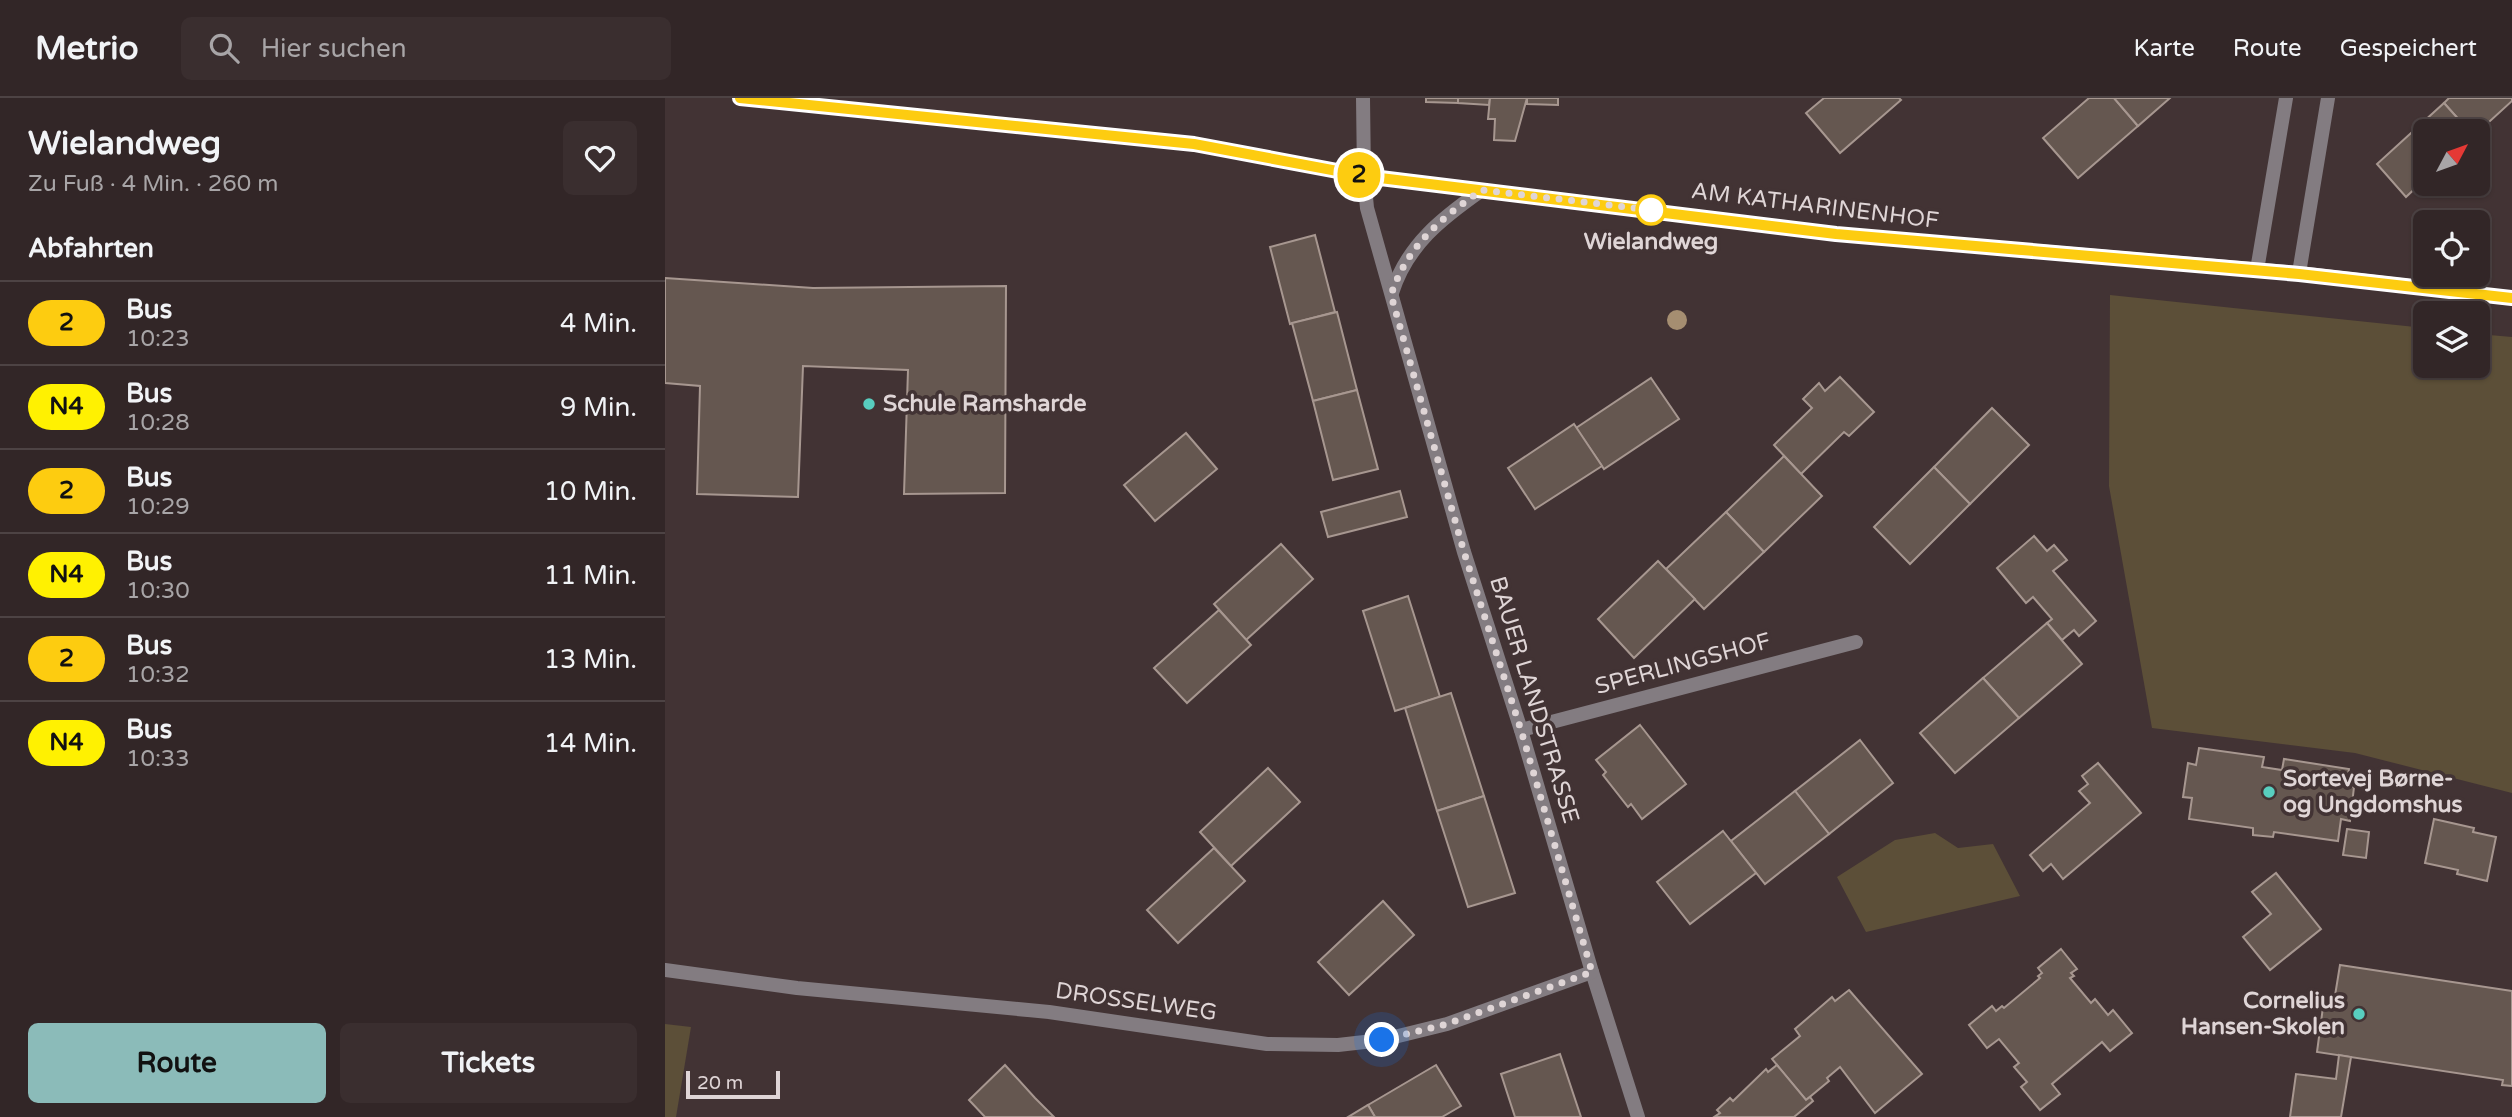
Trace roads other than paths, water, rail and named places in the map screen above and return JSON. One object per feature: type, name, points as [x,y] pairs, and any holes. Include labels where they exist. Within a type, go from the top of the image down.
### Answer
[{"type":"street","name":"AM KATHARINENHOF","points":[[740,98],[854,104],[1194,144],[1364,176],[1836,234],[2257,270],[2512,298]]},
{"type":"street","name":"BAUER LANDSTRASSE","points":[[1363,98],[1367,208],[1464,552],[1638,1117]]},
{"type":"street","points":[[2257,270],[2286,98]]},
{"type":"street","points":[[2299,274],[2328,98]]},
{"type":"street","points":[[1391,295],[1399,272],[1423,237],[1482,190]]},
{"type":"street","name":"SPERLINGSHOF","points":[[1521,730],[1856,642]]},
{"type":"street","name":"DROSSELWEG","points":[[665,970],[797,988],[1049,1012],[1267,1044],[1338,1045],[1382,1040],[1447,1024],[1592,972]]},
{"type":"place","name":"Wielandweg","points":[[1651,210]]},
{"type":"place","name":"Schule Ramsharde","points":[[869,404]]},
{"type":"place","name":"Sortevej Børne- og Ungdomshus","points":[[2269,792]]},
{"type":"place","name":"Cornelius Hansen-Skolen","points":[[2359,1014]]}]
